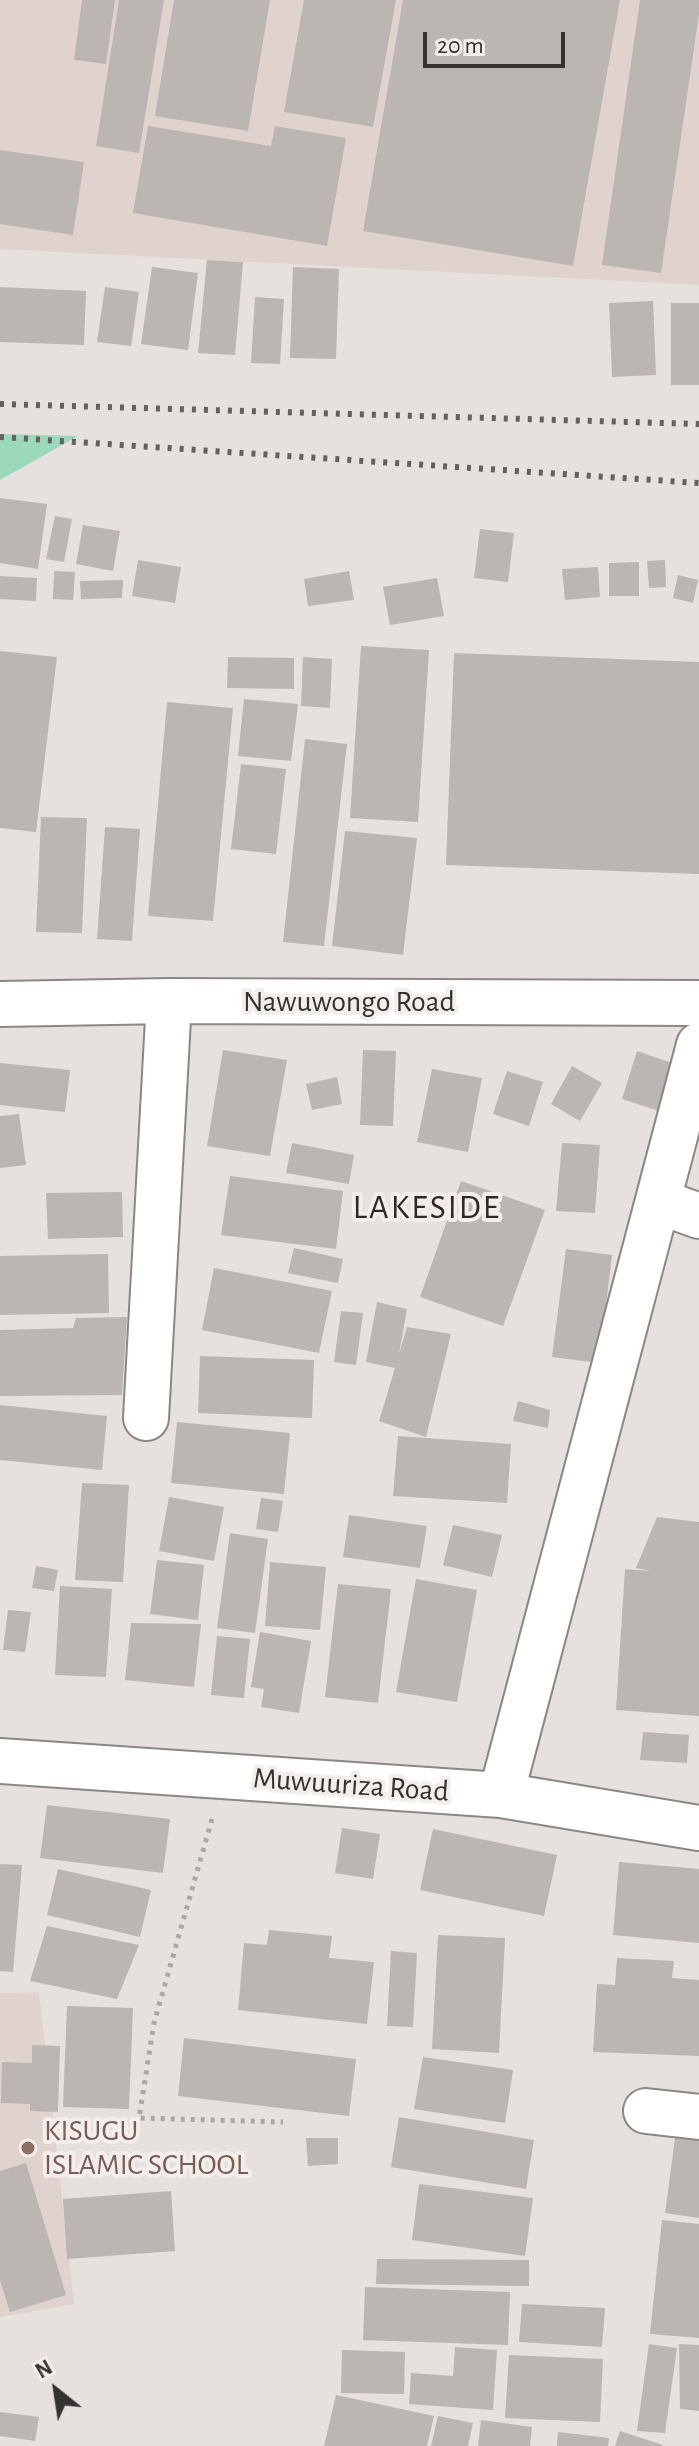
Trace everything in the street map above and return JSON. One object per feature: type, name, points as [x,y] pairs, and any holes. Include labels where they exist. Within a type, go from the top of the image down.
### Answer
[{"type":"street","name":"Nawuwongo Road","points":[[0,1004],[169,1001],[699,1003]]},
{"type":"street","points":[[146,1418],[169,1001]]},
{"type":"street","points":[[501,1795],[699,1045]]},
{"type":"street","points":[[658,1201],[699,1216]]},
{"type":"street","name":"Muwuuriza Road","points":[[0,1761],[501,1795],[699,1828]]},
{"type":"street","points":[[646,2111],[699,2117]]},
{"type":"path","points":[[212,1817],[154,2023],[139,2118],[283,2122]]},
{"type":"shaded area","points":[[0,0],[699,0],[699,285],[0,249]]},
{"type":"shaded area","name":"KISUGU ISLAMIC SCHOOL","points":[[39,1992],[74,2304],[0,2317],[0,1993]]},
{"type":"green space","points":[[0,434],[78,436],[0,480]]},
{"type":"building","points":[[82,0],[115,0],[106,64],[74,60]]},
{"type":"building","points":[[119,0],[164,0],[139,153],[96,146]]},
{"type":"building","points":[[174,0],[270,0],[248,131],[155,116]]},
{"type":"building","points":[[304,0],[396,0],[373,127],[284,112]]},
{"type":"building","points":[[403,0],[620,0],[573,266],[363,231]]},
{"type":"building","points":[[640,0],[699,0],[661,273],[602,265]]},
{"type":"building","points":[[148,126],[271,146],[275,126],[346,138],[327,246],[133,213]]},
{"type":"building","points":[[0,150],[84,162],[73,235],[0,224]]},
{"type":"building","points":[[207,260],[243,262],[235,355],[198,353]]},
{"type":"building","points":[[152,267],[198,273],[188,350],[141,344]]},
{"type":"building","points":[[293,267],[339,269],[336,359],[290,358]]},
{"type":"building","points":[[0,287],[86,291],[84,345],[0,342]]},
{"type":"building","points":[[105,287],[139,292],[131,346],[97,342]]},
{"type":"building","points":[[255,297],[284,299],[280,364],[251,363]]},
{"type":"building","points":[[653,301],[656,375],[612,377],[609,303]]},
{"type":"building","points":[[671,303],[699,303],[699,385],[671,385]]},
{"type":"building","points":[[0,498],[47,504],[38,569],[0,563]]},
{"type":"building","points":[[55,516],[72,519],[64,562],[46,559]]},
{"type":"building","points":[[83,525],[120,531],[113,571],[76,564]]},
{"type":"building","points":[[480,529],[514,533],[508,582],[474,578]]},
{"type":"building","points":[[138,560],[181,567],[175,603],[132,596]]},
{"type":"building","points":[[665,560],[666,587],[649,588],[647,561]]},
{"type":"building","points":[[639,562],[639,596],[609,596],[609,563]]},
{"type":"building","points":[[598,567],[600,597],[565,600],[562,569]]},
{"type":"building","points":[[54,571],[75,572],[73,600],[53,599]]},
{"type":"building","points":[[349,571],[354,600],[308,606],[304,579]]},
{"type":"building","points":[[678,575],[698,580],[693,603],[673,598]]},
{"type":"building","points":[[0,576],[37,578],[36,601],[0,599]]},
{"type":"building","points":[[437,578],[444,616],[390,625],[383,587]]},
{"type":"building","points":[[123,580],[122,598],[81,599],[80,581]]},
{"type":"building","points":[[361,646],[429,650],[418,822],[350,818]]},
{"type":"building","points":[[0,651],[57,657],[36,832],[0,828]]},
{"type":"building","points":[[454,653],[699,662],[699,874],[446,865]]},
{"type":"building","points":[[228,657],[294,658],[294,689],[227,688]]},
{"type":"building","points":[[303,657],[332,659],[330,708],[301,706]]},
{"type":"building","points":[[244,699],[298,704],[291,761],[238,756]]},
{"type":"building","points":[[167,702],[233,708],[213,921],[148,916]]},
{"type":"building","points":[[305,739],[347,744],[324,946],[283,942]]},
{"type":"building","points":[[241,764],[286,769],[276,854],[231,849]]},
{"type":"building","points":[[41,817],[87,818],[82,933],[36,932]]},
{"type":"building","points":[[105,827],[140,829],[132,941],[97,939]]},
{"type":"building","points":[[345,831],[417,838],[403,955],[332,946]]},
{"type":"building","points":[[223,1050],[287,1060],[270,1156],[207,1146]]},
{"type":"building","points":[[363,1050],[396,1051],[393,1126],[360,1125]]},
{"type":"building","points":[[637,1051],[675,1064],[659,1111],[622,1099]]},
{"type":"building","points":[[0,1063],[70,1070],[65,1112],[0,1105]]},
{"type":"building","points":[[572,1066],[602,1083],[580,1121],[551,1104]]},
{"type":"building","points":[[432,1069],[482,1078],[468,1152],[417,1142]]},
{"type":"building","points":[[507,1071],[543,1082],[529,1126],[493,1114]]},
{"type":"building","points":[[337,1077],[342,1104],[312,1110],[306,1084]]},
{"type":"building","points":[[19,1114],[26,1165],[0,1168],[0,1116]]},
{"type":"building","points":[[292,1143],[354,1155],[349,1184],[286,1173]]},
{"type":"building","points":[[562,1143],[600,1145],[595,1213],[556,1211]]},
{"type":"building","points":[[230,1176],[343,1191],[336,1249],[221,1235]]},
{"type":"building","points":[[461,1181],[545,1210],[503,1326],[420,1297]]},
{"type":"building","points":[[122,1192],[123,1237],[48,1239],[46,1193]]},
{"type":"building","points":[[294,1248],[343,1259],[338,1283],[288,1273]]},
{"type":"building","points":[[566,1249],[612,1255],[599,1363],[552,1357]]},
{"type":"building","points":[[108,1254],[109,1313],[0,1315],[0,1256]]},
{"type":"building","points":[[214,1268],[332,1291],[319,1353],[202,1330]]},
{"type":"building","points":[[377,1302],[407,1309],[399,1354],[407,1327],[451,1334],[426,1437],[379,1421],[395,1368],[366,1362]]},
{"type":"building","points":[[341,1311],[363,1313],[356,1365],[334,1362]]},
{"type":"building","points":[[127,1317],[122,1395],[0,1396],[0,1330],[73,1328],[76,1318]]},
{"type":"building","points":[[200,1356],[314,1360],[312,1418],[198,1413]]},
{"type":"building","points":[[518,1401],[550,1410],[548,1428],[513,1421]]},
{"type":"building","points":[[0,1405],[107,1416],[102,1470],[0,1460]]},
{"type":"building","points":[[177,1422],[290,1433],[284,1494],[171,1483]]},
{"type":"building","points":[[398,1436],[511,1444],[507,1503],[393,1496]]},
{"type":"building","points":[[82,1483],[129,1485],[123,1582],[75,1580]]},
{"type":"building","points":[[169,1497],[224,1507],[214,1561],[159,1551]]},
{"type":"building","points":[[261,1498],[283,1501],[278,1532],[256,1529]]},
{"type":"building","points":[[349,1515],[427,1526],[420,1568],[343,1557]]},
{"type":"building","points":[[657,1517],[699,1522],[699,1716],[616,1710],[625,1569],[651,1571],[636,1568]]},
{"type":"building","points":[[453,1525],[502,1535],[492,1577],[443,1565]]},
{"type":"building","points":[[230,1533],[268,1539],[255,1633],[217,1628]]},
{"type":"building","points":[[157,1560],[204,1565],[198,1620],[150,1614]]},
{"type":"building","points":[[270,1562],[326,1567],[320,1630],[265,1626]]},
{"type":"building","points":[[36,1566],[58,1570],[54,1591],[32,1588]]},
{"type":"building","points":[[416,1579],[477,1590],[457,1702],[396,1692]]},
{"type":"building","points":[[338,1584],[391,1589],[378,1703],[325,1697]]},
{"type":"building","points":[[60,1586],[112,1589],[106,1677],[55,1675]]},
{"type":"building","points":[[8,1610],[31,1612],[25,1652],[3,1650]]},
{"type":"building","points":[[131,1623],[201,1624],[194,1687],[125,1680]]},
{"type":"building","points":[[260,1632],[311,1641],[299,1713],[261,1707],[264,1689],[251,1687]]},
{"type":"building","points":[[217,1636],[250,1639],[244,1698],[211,1695]]},
{"type":"building","points":[[643,1732],[689,1735],[687,1763],[640,1760]]},
{"type":"building","points":[[47,1805],[170,1819],[163,1873],[40,1858]]},
{"type":"building","points":[[342,1828],[380,1834],[373,1879],[335,1873]]},
{"type":"building","points":[[433,1829],[557,1855],[544,1916],[420,1890]]},
{"type":"building","points":[[619,1862],[699,1869],[699,1943],[613,1935]]},
{"type":"building","points":[[0,1864],[22,1865],[13,1972],[0,1971]]},
{"type":"building","points":[[58,1869],[151,1890],[140,1937],[47,1915]]},
{"type":"building","points":[[47,1926],[139,1945],[117,1999],[30,1981]]},
{"type":"building","points":[[269,1930],[332,1936],[329,1958],[374,1962],[367,2024],[238,2010],[244,1943],[267,1945]]},
{"type":"building","points":[[438,1935],[505,1938],[499,2053],[432,2049]]},
{"type":"building","points":[[391,1951],[417,1953],[413,2027],[387,2026]]},
{"type":"building","points":[[617,1958],[674,1961],[672,1978],[699,1980],[699,2056],[593,2052],[597,1984],[615,1985]]},
{"type":"building","points":[[67,2006],[133,2008],[129,2109],[63,2107]]},
{"type":"building","points":[[184,2038],[356,2059],[349,2116],[178,2096]]},
{"type":"building","points":[[32,2045],[60,2046],[58,2112],[30,2111],[30,2104],[1,2103],[2,2062],[32,2063]]},
{"type":"building","points":[[423,2057],[513,2070],[505,2123],[414,2109]]},
{"type":"building","points":[[399,2117],[534,2140],[526,2189],[391,2167]]},
{"type":"building","points":[[676,2131],[699,2134],[699,2218],[665,2213]]},
{"type":"building","points":[[306,2138],[338,2138],[338,2164],[308,2166]]},
{"type":"building","points":[[26,2163],[66,2295],[10,2312],[0,2280],[0,2171]]},
{"type":"building","points":[[419,2184],[533,2198],[525,2256],[412,2240]]},
{"type":"building","points":[[171,2191],[175,2251],[67,2259],[63,2199]]},
{"type":"building","points":[[662,2220],[699,2224],[699,2338],[650,2334]]},
{"type":"building","points":[[377,2259],[529,2260],[529,2286],[376,2284]]},
{"type":"building","points":[[365,2287],[510,2292],[508,2345],[363,2340]]},
{"type":"building","points":[[522,2304],[605,2308],[602,2347],[519,2342]]},
{"type":"building","points":[[649,2344],[677,2348],[665,2433],[637,2431]]},
{"type":"building","points":[[679,2344],[699,2345],[699,2411],[680,2409]]},
{"type":"building","points":[[455,2347],[497,2350],[493,2410],[409,2404],[411,2373],[453,2376]]},
{"type":"building","points":[[342,2350],[405,2352],[404,2394],[341,2393]]},
{"type":"building","points":[[509,2355],[603,2359],[600,2422],[505,2418]]},
{"type":"building","points":[[336,2395],[434,2416],[427,2446],[324,2446]]},
{"type":"building","points":[[0,2412],[39,2417],[35,2441],[0,2436]]},
{"type":"building","points":[[438,2416],[473,2423],[468,2446],[431,2446]]},
{"type":"building","points":[[481,2420],[532,2427],[530,2446],[478,2446]]},
{"type":"building","points":[[620,2431],[663,2445],[663,2446],[615,2446]]},
{"type":"building","points":[[558,2432],[609,2438],[608,2446],[557,2446]]},
{"type":"railway","points":[[0,404],[699,424]]},
{"type":"railway","points":[[0,437],[699,483]]},
{"type":"place","name":"KISUGU ISLAMIC SCHOOL","points":[[28,2148]]},
{"type":"district","name":"LAKESIDE","points":[[427,1208]]}]
